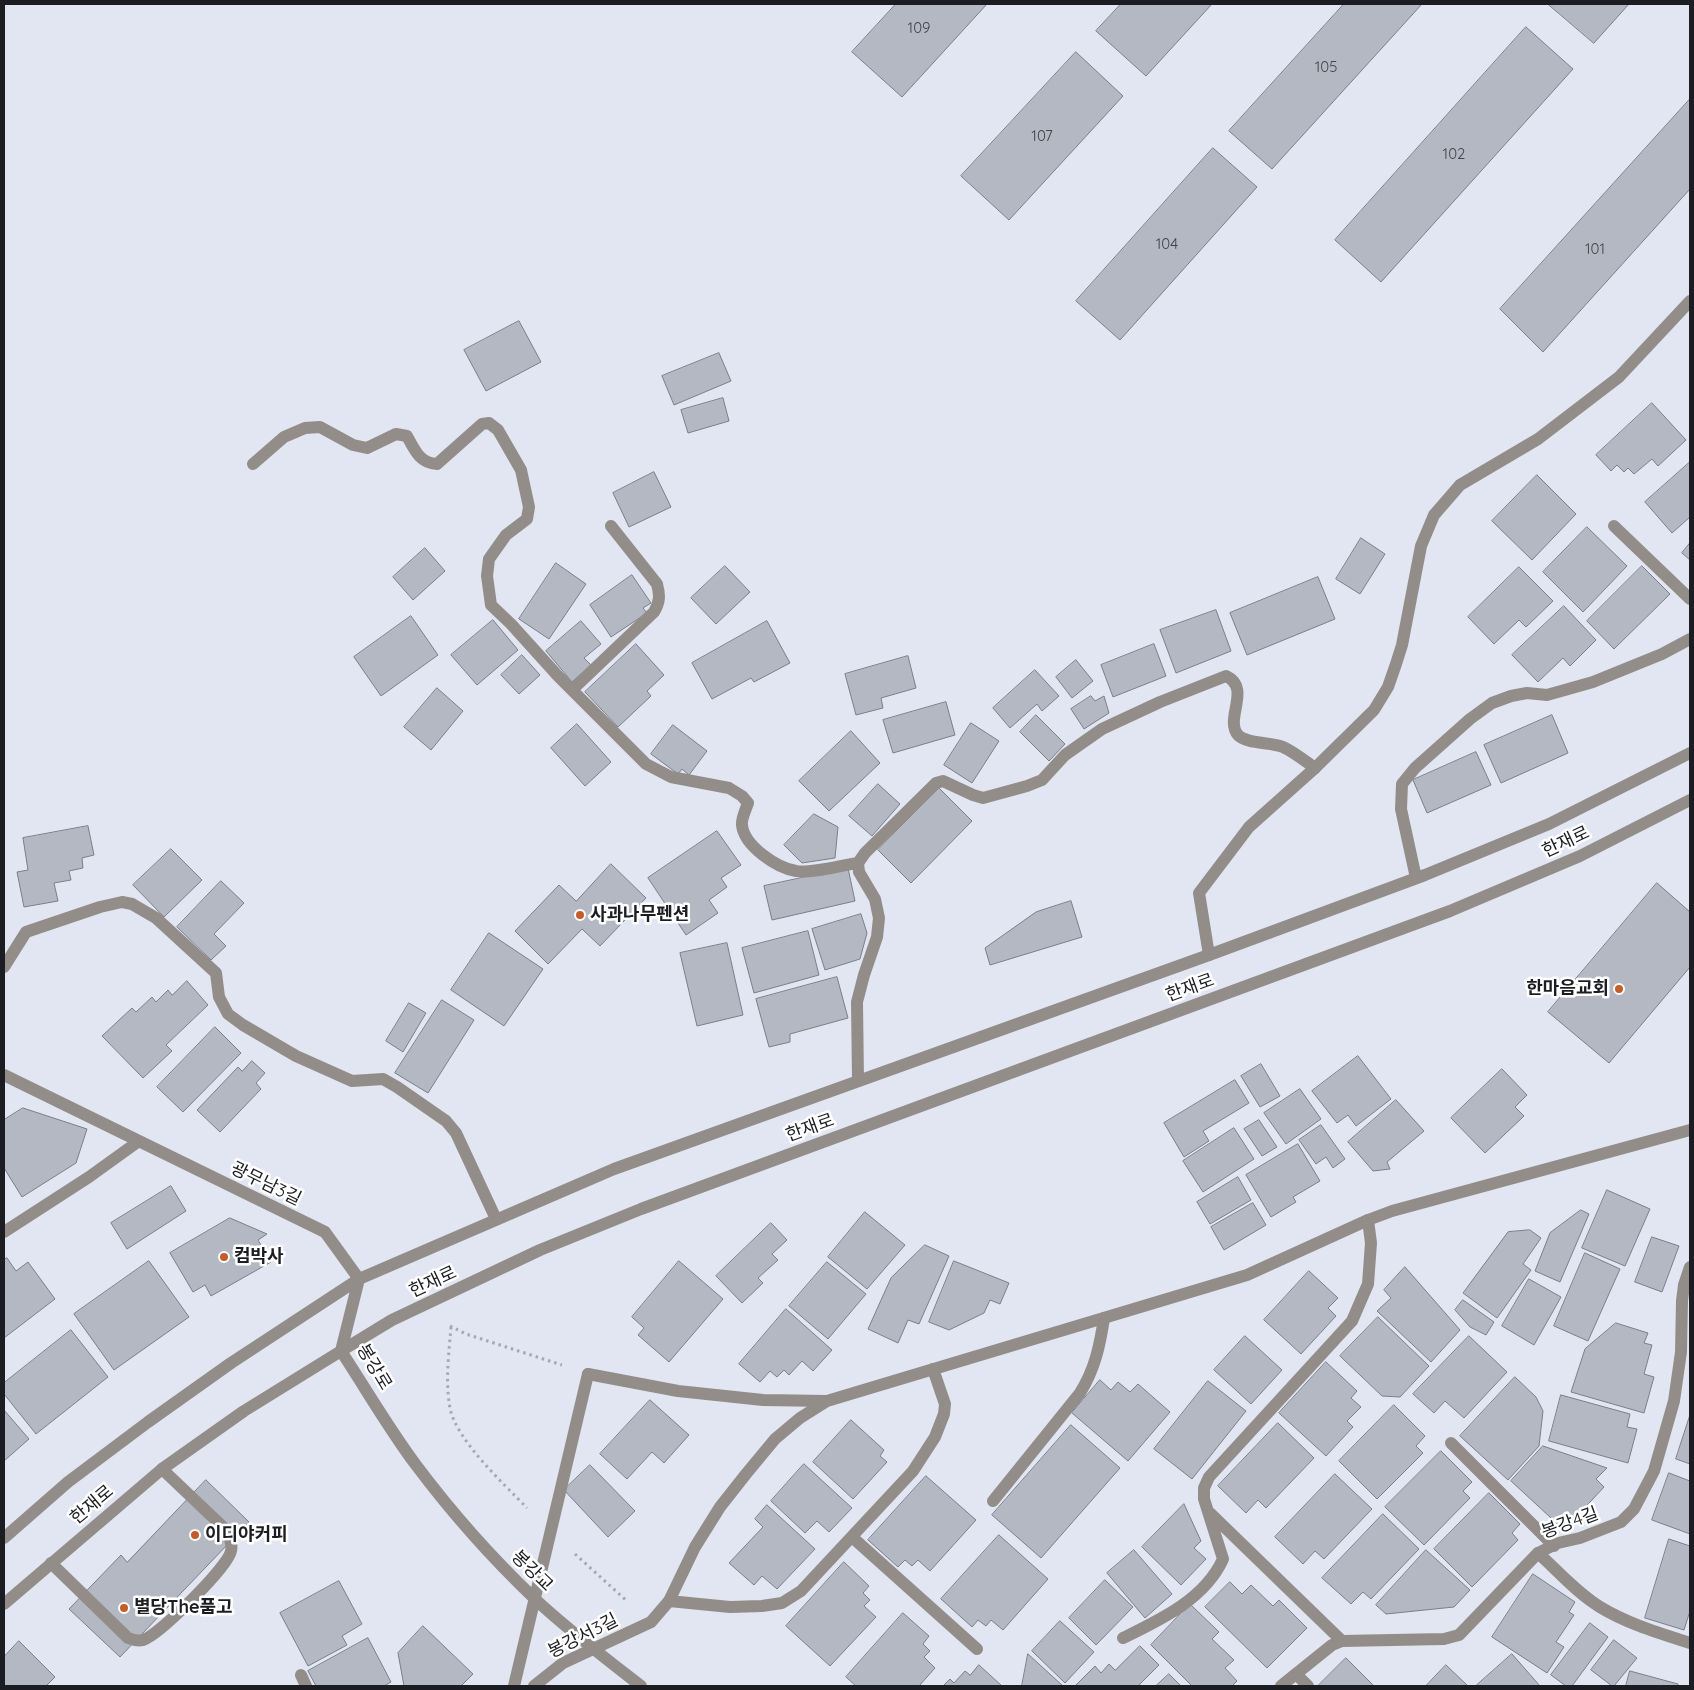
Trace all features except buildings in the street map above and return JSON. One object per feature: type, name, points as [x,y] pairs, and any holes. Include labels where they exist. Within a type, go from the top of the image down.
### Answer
[{"type":"street","points":[[1209,956],[1199,893],[1249,827],[1315,768],[1374,710],[1388,687],[1402,645],[1421,546],[1434,515],[1460,485],[1538,439],[1620,377],[1690,301]]},
{"type":"street","points":[[253,464],[284,437],[305,428],[320,427],[353,446],[367,448],[396,434],[407,436],[417,454],[428,464],[437,464],[482,424],[489,422],[498,430],[521,470],[529,507],[527,519],[506,535],[489,559],[486,576],[491,605],[646,764],[671,777],[729,788],[742,796],[748,803],[742,824],[745,835],[752,847],[786,868],[797,872],[858,863]]},
{"type":"street","points":[[572,690],[654,612],[659,604],[660,595],[657,584],[611,526]]},
{"type":"street","points":[[1614,526],[1690,599]]},
{"type":"street","points":[[1416,878],[1401,809],[1402,784],[1415,768],[1470,719],[1492,703],[1511,696],[1526,693],[1547,695],[1593,682],[1662,654],[1690,639]]},
{"type":"street","points":[[858,1081],[857,1002],[877,937],[879,918],[875,899],[859,872],[858,863],[865,852],[936,783],[943,781],[983,798],[1028,786],[1042,780],[1066,755],[1102,729],[1160,702],[1226,676],[1233,679],[1238,688],[1235,724],[1237,735],[1245,740],[1283,747],[1315,768]]},
{"type":"street","name":"한재로","points":[[4,1538],[68,1482],[148,1422],[231,1363],[359,1279],[614,1169],[1209,956],[1416,878],[1549,824],[1690,752]]},
{"type":"street","name":"한재로","points":[[4,1604],[162,1469],[244,1411],[392,1320],[540,1250],[642,1209],[1450,911],[1580,856],[1690,800]]},
{"type":"street","points":[[4,967],[26,932],[100,907],[122,902],[132,904],[168,927],[216,973],[219,997],[228,1014],[243,1025],[296,1056],[352,1081],[383,1079],[446,1121],[456,1133],[496,1219]]},
{"type":"street","name":"광무남3길","points":[[4,1075],[325,1232],[359,1279]]},
{"type":"street","points":[[933,1369],[945,1404],[944,1414],[935,1437],[913,1471],[801,1591],[782,1603],[730,1607],[669,1601],[695,1547],[720,1507],[746,1474],[774,1439],[800,1418],[828,1401],[933,1369],[1247,1275],[1392,1211],[1690,1130]]},
{"type":"street","points":[[4,1232],[90,1177],[139,1141]]},
{"type":"street","points":[[1123,1638],[1175,1610],[1206,1586],[1217,1571],[1223,1559],[1204,1498],[1204,1488],[1209,1477],[1352,1320],[1368,1284],[1371,1243],[1368,1220]]},
{"type":"street","name":"봉강4길","points":[[1342,1641],[1444,1639],[1459,1636],[1538,1553],[1558,1543],[1604,1531],[1622,1522],[1634,1509],[1654,1471],[1674,1401],[1679,1377],[1681,1352],[1682,1301],[1684,1285],[1690,1267]]},
{"type":"street","name":"봉강로","points":[[359,1279],[341,1351],[416,1464]]},
{"type":"street","points":[[992,1501],[1080,1393],[1088,1380],[1094,1366],[1104,1318]]},
{"type":"street","points":[[514,1686],[588,1374],[678,1391],[763,1400],[828,1401]]},
{"type":"street","points":[[1451,1443],[1554,1546]]},
{"type":"street","name":"봉강교","points":[[416,1464],[451,1509],[490,1554],[536,1600],[640,1686]]},
{"type":"street","points":[[51,1563],[128,1638],[138,1641],[144,1640],[165,1626],[216,1573],[231,1551],[230,1538],[222,1526],[162,1469]]},
{"type":"street","points":[[1208,1511],[1342,1641],[1332,1645],[1281,1686]]},
{"type":"street","points":[[852,1537],[978,1649]]},
{"type":"street","points":[[1538,1553],[1598,1607],[1639,1627],[1690,1643]]},
{"type":"street","name":"봉강서3길","points":[[534,1686],[563,1662],[650,1622],[669,1601]]},
{"type":"street","points":[[1296,1674],[1308,1686]]},
{"type":"path","points":[[429,1303],[442,1319],[466,1334],[588,1374]]},
{"type":"path","points":[[451,1326],[448,1376],[450,1408],[457,1427],[471,1447]]},
{"type":"place","name":"사과나무펜션","points":[[580,915]]},
{"type":"place","name":"한마음교회","points":[[1619,989]]},
{"type":"place","name":"컴박사","points":[[224,1257]]},
{"type":"place","name":"이디야커피","points":[[195,1535]]},
{"type":"place","name":"별당The품고","points":[[124,1608]]}]
